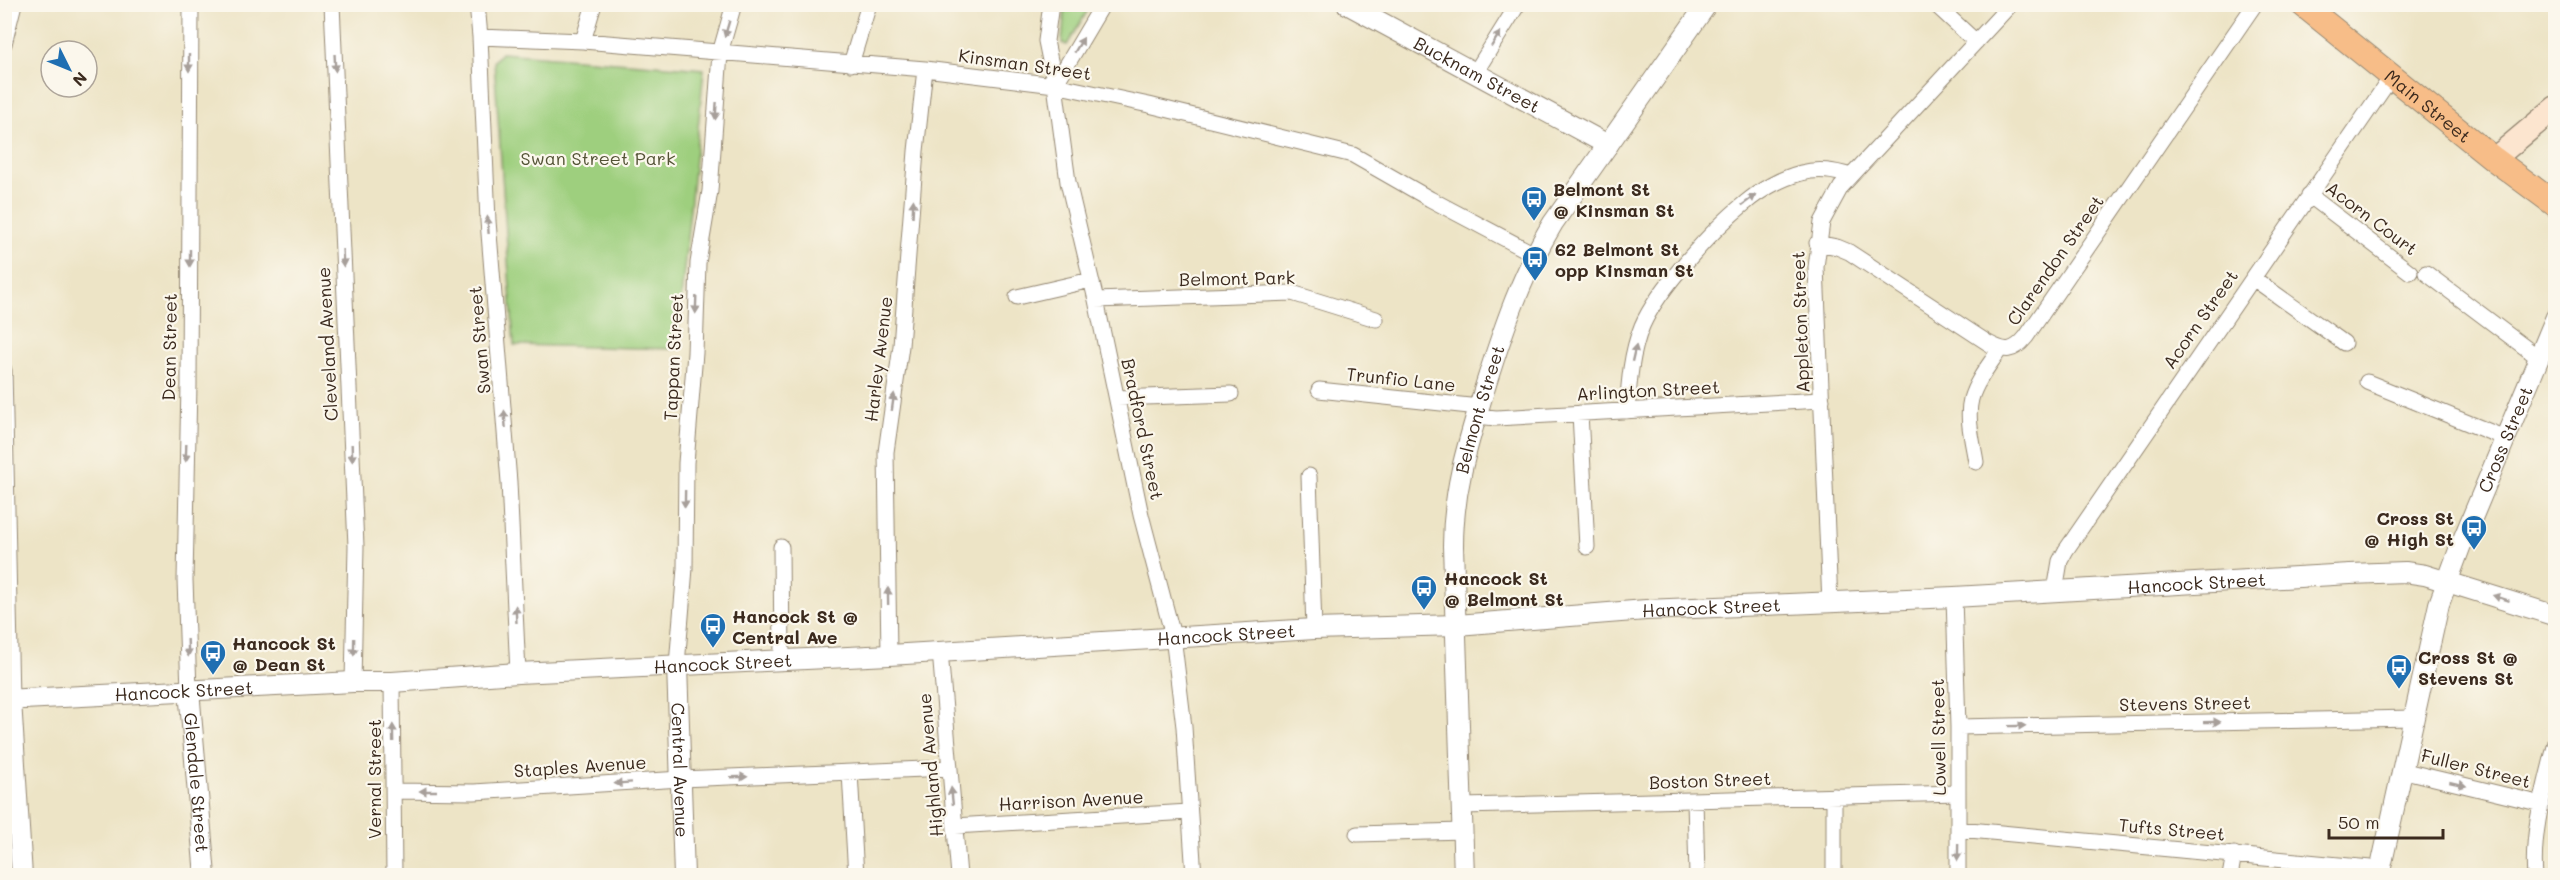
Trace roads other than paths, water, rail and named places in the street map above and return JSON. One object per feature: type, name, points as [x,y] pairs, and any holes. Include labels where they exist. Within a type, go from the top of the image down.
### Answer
[{"type":"main road","name":"Main Street","points":[[2302,4],[2494,159],[2556,205]]},
{"type":"main road","points":[[2494,159],[2556,107]]},
{"type":"street","points":[[4,44],[14,4]]},
{"type":"street","name":"Dean Street","points":[[189,690],[185,569],[189,384],[190,4]]},
{"type":"street","name":"Swan Street","points":[[477,4],[488,221],[509,482],[518,673]]},
{"type":"street","points":[[583,41],[594,4]]},
{"type":"street","name":"Tappan Street","points":[[677,665],[685,568],[686,463],[695,353],[698,263],[711,191],[720,53],[734,4]]},
{"type":"street","points":[[851,64],[869,4]]},
{"type":"street","name":"Bradford Street","points":[[1051,4],[1046,41],[1055,85],[1068,182],[1096,300],[1141,514],[1173,636],[1184,727],[1194,876]]},
{"type":"street","points":[[1055,85],[1103,4]]},
{"type":"street","name":"Bucknam Street","points":[[1347,4],[1608,145]]},
{"type":"street","points":[[1475,73],[1518,4]]},
{"type":"street","name":"Belmont Street","points":[[1464,876],[1454,507],[1460,468],[1507,318],[1534,254],[1553,223],[1707,4]]},
{"type":"street","points":[[1935,4],[1976,42]]},
{"type":"street","name":"Appleton Street","points":[[1830,604],[1816,285],[1817,243],[1822,222],[1830,204],[1851,176],[2012,4]]},
{"type":"street","name":"Clarendon Street","points":[[2000,349],[2010,350],[2026,337],[2255,4]]},
{"type":"street","name":"Cleveland Avenue","points":[[328,5],[356,546],[353,682]]},
{"type":"street","name":"Kinsman Street","points":[[480,38],[583,41],[925,69],[1055,85],[1149,105],[1353,155],[1430,200],[1534,254]]},
{"type":"street","name":"Harley Avenue","points":[[889,655],[886,453],[901,346],[910,254],[916,151],[925,69]]},
{"type":"street","name":"Acorn Street","points":[[2055,591],[2060,561],[2066,550],[2392,76]]},
{"type":"street","points":[[1627,411],[1632,358],[1648,314],[1664,290],[1727,220],[1755,195],[1789,177],[1815,170],[1827,170],[1851,176]]},
{"type":"street","name":"Acorn Court","points":[[2309,195],[2539,358]]},
{"type":"street","points":[[1817,243],[1837,246],[1849,252],[2000,349],[1971,400],[1970,425],[1976,462]]},
{"type":"street","points":[[2253,278],[2344,343]]},
{"type":"street","points":[[1017,297],[1091,280]]},
{"type":"street","name":"Belmont Park","points":[[1096,300],[1292,293],[1376,319]]},
{"type":"street","name":"Cross Street","points":[[2380,872],[2412,717],[2432,631],[2447,580],[2556,317]]},
{"type":"street","points":[[4,370],[11,820],[22,876]]},
{"type":"street","points":[[2367,382],[2505,438]]},
{"type":"street","name":"Trunfio Lane","points":[[1319,390],[1478,412]]},
{"type":"street","points":[[1117,398],[1231,393]]},
{"type":"street","name":"Arlington Street","points":[[1478,412],[1496,418],[1822,400]]},
{"type":"street","points":[[1580,413],[1587,547]]},
{"type":"street","points":[[1308,476],[1314,629]]},
{"type":"street","points":[[781,547],[782,660]]},
{"type":"street","name":"Hancock Street","points":[[8,700],[353,682],[393,682],[518,673],[889,655],[1173,636],[1457,625],[1646,610],[1830,604],[2383,573],[2414,573],[2447,580],[2556,616]]},
{"type":"street","name":"Lowell Street","points":[[1954,597],[1958,727],[1958,876]]},
{"type":"street","name":"Highland Avenue","points":[[940,651],[959,876]]},
{"type":"street","name":"Central Avenue","points":[[677,665],[684,876]]},
{"type":"street","name":"Vernal Street","points":[[393,682],[394,876]]},
{"type":"street","name":"Glendale Street","points":[[189,690],[205,876]]},
{"type":"street","name":"Stevens Street","points":[[1958,727],[2412,717]]},
{"type":"street","points":[[2535,876],[2534,855],[2542,804],[2556,742]]},
{"type":"street","name":"Staples Avenue","points":[[393,791],[474,792],[681,779],[949,768]]},
{"type":"street","name":"Fuller Street","points":[[2401,770],[2542,804]]},
{"type":"street","points":[[850,773],[856,876]]},
{"type":"street","name":"Boston Street","points":[[1463,806],[1958,793]]},
{"type":"street","points":[[1834,796],[1834,876]]},
{"type":"street","points":[[1695,800],[1697,876]]},
{"type":"street","name":"Harrison Avenue","points":[[955,826],[1189,812]]},
{"type":"street","name":"Tufts Street","points":[[1959,828],[2234,854],[2380,872]]},
{"type":"street","points":[[1357,834],[1463,831]]},
{"type":"street","points":[[2229,876],[2234,854]]},
{"type":"place","name":"Belmont St @ Kinsman St","points":[[1534,222]]},
{"type":"place","name":"62 Belmont St opp Kinsman St","points":[[1535,282]]},
{"type":"place","name":"Cross St @ High St","points":[[2474,551]]},
{"type":"place","name":"Hancock St @ Belmont St","points":[[1424,611]]},
{"type":"place","name":"Hancock St @ Central Ave","points":[[713,649]]},
{"type":"place","name":"Hancock St @ Dean St","points":[[213,676]]},
{"type":"place","name":"Cross St @ Stevens St","points":[[2399,690]]},
{"type":"park label","name":"Swan Street Park","points":[[598,158]]}]
